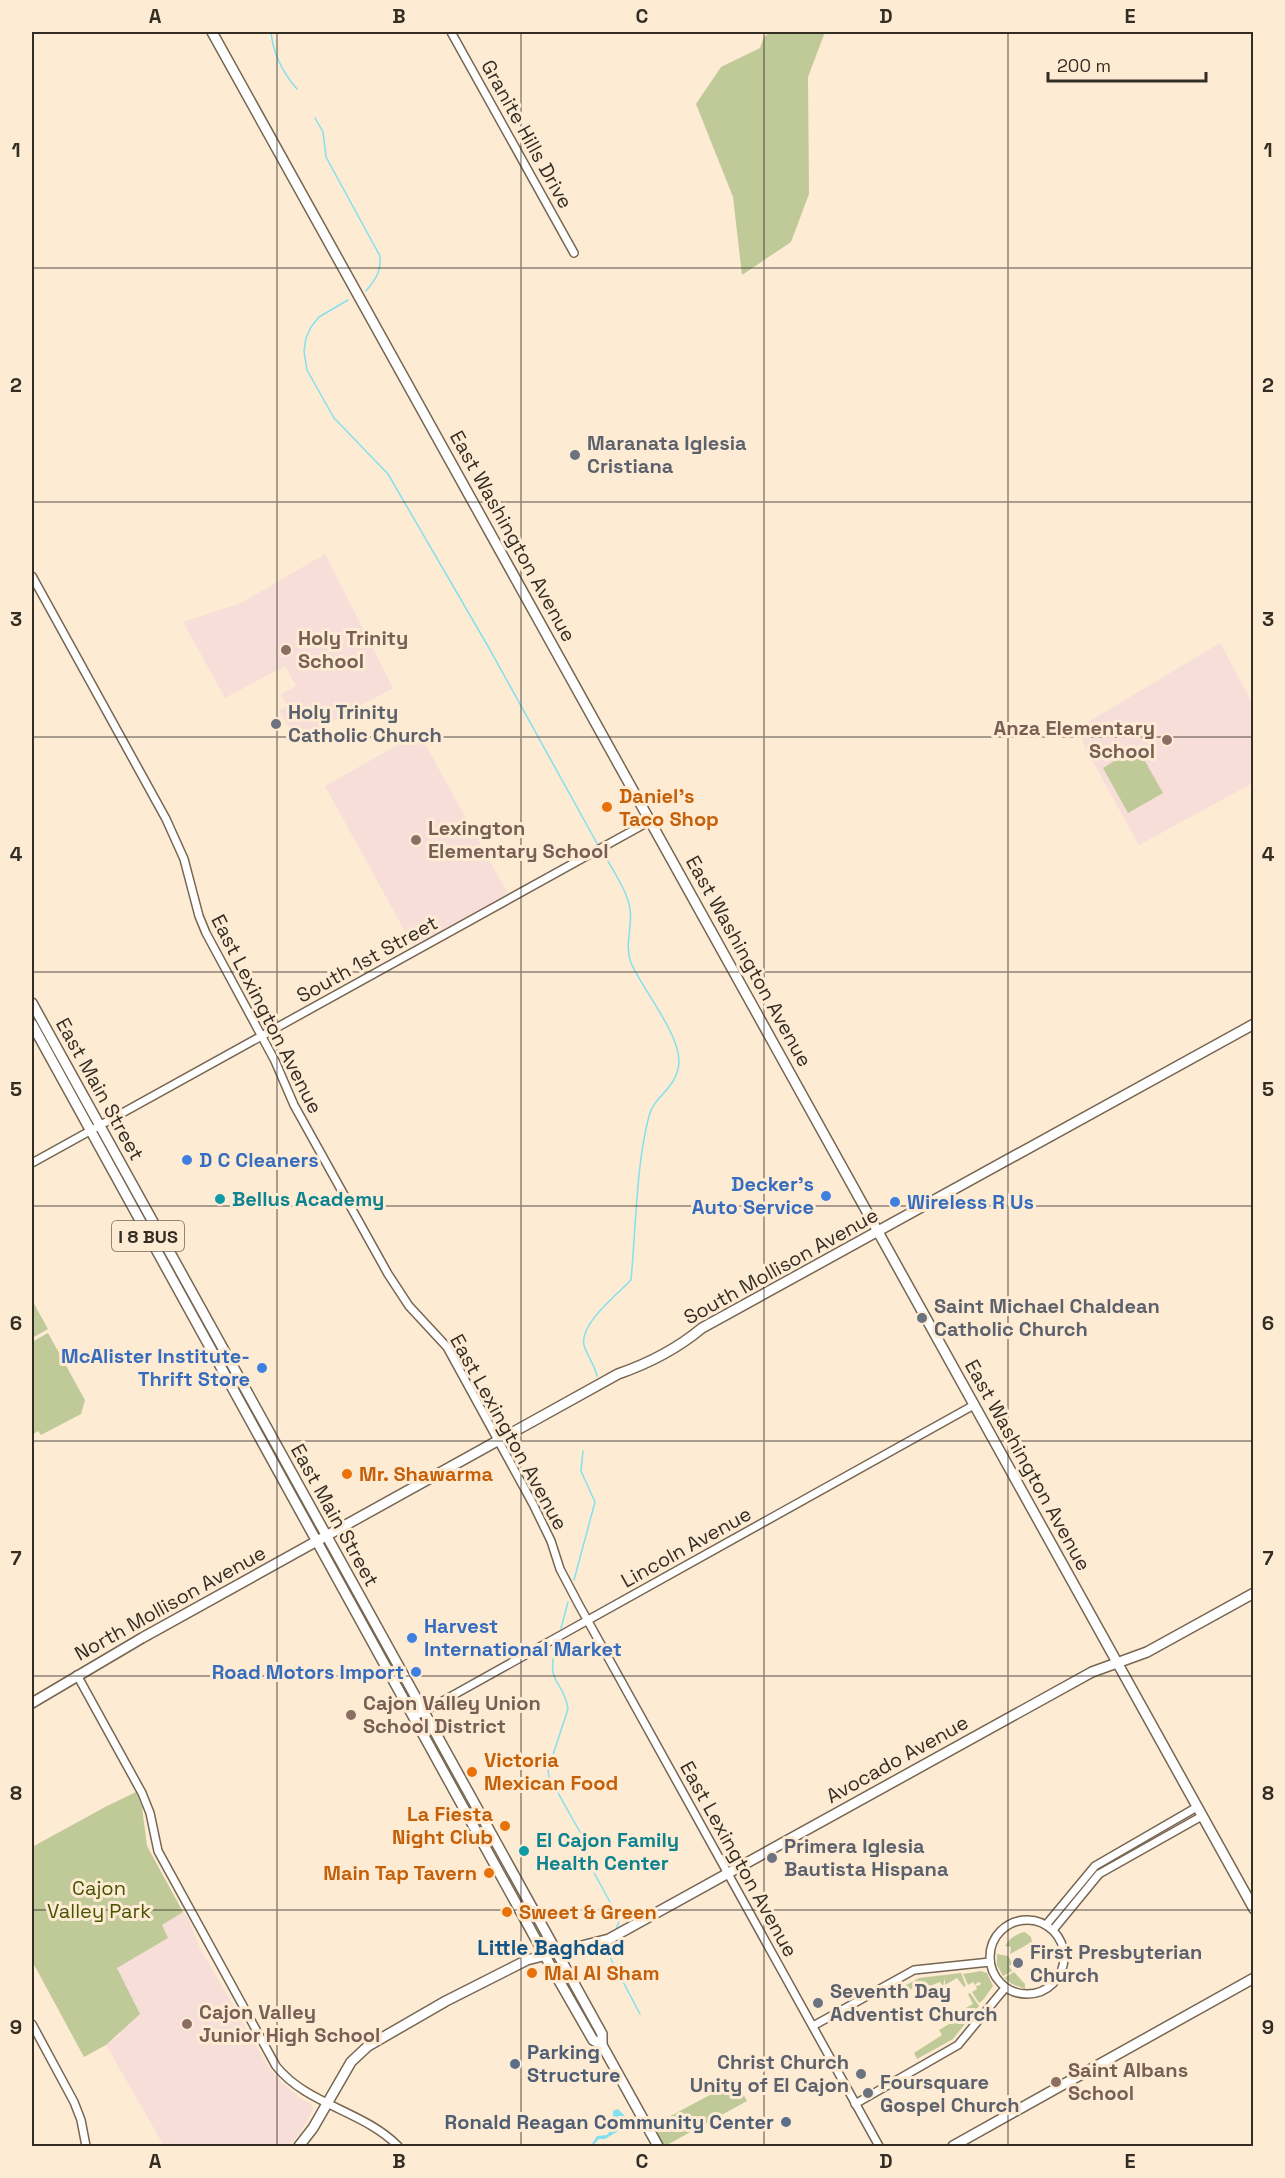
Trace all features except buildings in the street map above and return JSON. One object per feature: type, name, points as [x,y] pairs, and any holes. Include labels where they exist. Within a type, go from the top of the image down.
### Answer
[{"type":"main road","name":"East Washington Avenue","points":[[212,32],[1254,1909]]},
{"type":"main road","name":"East Main Street","points":[[32,1003],[95,1128],[317,1542],[593,2040],[602,2045]]},
{"type":"main road","name":"East Main Street","points":[[32,1024],[95,1128],[393,1655],[602,2034],[602,2045],[658,2146]]},
{"type":"main road","name":"South Mollison Avenue","points":[[327,1537],[498,1440],[618,1374],[634,1369],[690,1338],[704,1327],[1254,1024]]},
{"type":"main road","name":"North Mollison Avenue","points":[[32,1703],[77,1675],[327,1537]]},
{"type":"main road","name":"Avocado Avenue","points":[[298,2146],[314,2128],[351,2062],[368,2046],[522,1962],[555,1951],[609,1939],[1088,1674],[1147,1652],[1254,1593]]},
{"type":"main road","points":[[383,1660],[393,1655]]},
{"type":"main road","points":[[953,2146],[1254,1978]]},
{"type":"street","name":"Granite Hills Drive","points":[[451,32],[574,253]]},
{"type":"street","name":"East Lexington Avenue","points":[[32,576],[166,819],[184,859],[199,916],[206,933],[275,1061],[294,1105],[396,1288],[409,1306],[447,1347],[533,1504],[551,1541],[560,1569],[588,1621],[879,2146]]},
{"type":"street","name":"South 1st Street","points":[[32,1163],[650,821]]},
{"type":"street","name":"Lincoln Avenue","points":[[414,1717],[974,1405]]},
{"type":"street","points":[[77,1675],[142,1793],[150,1813],[158,1851],[270,2056],[283,2075],[295,2086],[378,2129],[398,2146]]},
{"type":"street","points":[[1046,1925],[1095,1866],[1199,1812]]},
{"type":"street","points":[[1053,1930],[1099,1874],[1199,1812]]},
{"type":"street","points":[[1029,1920],[1046,1925],[1053,1930],[1064,1952],[1061,1974],[1054,1983],[1046,1990],[1036,1994],[1014,1993],[1005,1988],[993,1973],[990,1962],[992,1943],[997,1935],[1008,1925],[1029,1920]]},
{"type":"street","points":[[813,2026],[914,1970],[990,1962]]},
{"type":"street","points":[[855,2104],[958,2046],[1005,1988]]},
{"type":"street","points":[[32,2024],[74,2102],[81,2120],[86,2146]]},
{"type":"shaded area","name":"Holy Trinity School","points":[[325,554],[393,688],[296,741],[279,710],[287,706],[281,694],[296,686],[285,666],[225,698],[183,622],[241,603]]},
{"type":"shaded area","name":"Anza Elementary School","points":[[1220,643],[1253,704],[1253,783],[1139,845],[1085,748],[1078,728]]},
{"type":"shaded area","name":"Lexington Elementary School","points":[[419,733],[508,894],[413,946],[325,786]]},
{"type":"shaded area","name":"Cajon Valley Junior High School","points":[[183,1912],[188,1918],[200,1948],[269,2068],[300,2098],[311,2104],[313,2109],[300,2134],[287,2146],[164,2146],[106,2045],[120,2035],[116,1968],[167,1939],[161,1925]]},
{"type":"green space","points":[[770,32],[825,32],[808,77],[809,194],[791,242],[742,275],[733,197],[696,104],[721,67],[760,48],[764,37]]},
{"type":"green space","points":[[1137,747],[1163,793],[1128,813],[1103,768]]},
{"type":"green space","points":[[32,1300],[48,1329],[32,1338]]},
{"type":"green space","points":[[48,1333],[85,1400],[81,1414],[41,1435],[38,1431],[32,1435],[32,1342]]},
{"type":"green space","name":"Cajon Valley Park","points":[[136,1792],[142,1807],[147,1846],[183,1912],[162,1925],[168,1938],[117,1968],[140,2014],[106,2045],[84,2057],[32,1961],[32,1847]]},
{"type":"green space","points":[[1025,1932],[1031,1937],[1032,1942],[1010,1954],[1011,1947],[1005,1946],[1014,1937]]},
{"type":"green space","points":[[997,1954],[1008,1956],[1013,1964],[1009,1966],[1012,1971],[1003,1976],[997,1965]]},
{"type":"green space","points":[[981,1971],[987,1973],[993,1986],[979,2003],[972,1992],[981,1983],[978,1982],[975,1985],[973,1982],[968,1985],[963,1974]]},
{"type":"green space","points":[[1014,1972],[1025,1984],[1025,1989],[1004,1978]]},
{"type":"green space","points":[[961,1973],[966,1986],[964,1987],[957,1978],[945,1985],[945,1978],[943,1986],[940,1982],[923,1989],[920,1984],[891,2000],[888,1995],[919,1978]]},
{"type":"green space","points":[[970,1993],[979,2006],[953,2039],[917,2059],[914,2053],[942,2035],[939,2030],[956,2020],[963,2013],[962,2010],[973,2004],[968,1994]]},
{"type":"green space","points":[[736,2081],[747,2101],[665,2146],[661,2146],[650,2127]]},
{"type":"water","points":[[618,2109],[625,2116],[625,2127],[605,2139],[599,2139],[592,2146],[583,2146],[592,2144],[597,2136],[607,2135],[613,2127],[613,2111]]},
{"type":"waterway","points":[[271,32],[280,62],[297,89]]},
{"type":"waterway","points":[[315,118],[323,132],[326,157],[380,256],[377,275],[366,291]]},
{"type":"waterway","points":[[348,300],[319,317],[311,327],[304,351],[307,370],[334,418],[388,474],[489,648],[599,847]]},
{"type":"waterway","points":[[597,1376],[584,1345],[584,1337],[593,1319],[631,1280],[639,1176],[649,1116],[656,1102],[675,1078],[679,1061],[667,1025],[631,963],[628,949],[631,916],[629,902],[602,851]]},
{"type":"waterway","points":[[574,1580],[595,1502],[581,1471],[583,1451]]},
{"type":"waterway","points":[[561,1628],[568,1602]]},
{"type":"waterway","points":[[555,1650],[554,1676],[568,1709],[548,1770],[549,1777],[585,1841],[590,1865],[618,1917],[616,1930]]},
{"type":"waterway","points":[[612,1943],[609,1952],[611,1959],[640,2014]]},
{"type":"place","name":"Maranata Iglesia Cristiana","points":[[575,455]]},
{"type":"place","name":"Holy Trinity School","points":[[286,650]]},
{"type":"place","name":"Holy Trinity Catholic Church","points":[[276,724]]},
{"type":"place","name":"Anza Elementary School","points":[[1167,740]]},
{"type":"place","name":"Daniel's Taco Shop","points":[[607,807]]},
{"type":"place","name":"Lexington Elementary School","points":[[416,840]]},
{"type":"place","name":"D C Cleaners","points":[[187,1160]]},
{"type":"place","name":"Decker's Auto Service","points":[[826,1196]]},
{"type":"place","name":"Bellus Academy","points":[[220,1199]]},
{"type":"place","name":"Wireless R Us","points":[[895,1202]]},
{"type":"place","name":"Saint Michael Chaldean Catholic Church","points":[[922,1318]]},
{"type":"place","name":"McAlister Institute- Thrift Store","points":[[262,1368]]},
{"type":"place","name":"Mr. Shawarma","points":[[347,1474]]},
{"type":"place","name":"Harvest International Market","points":[[412,1638]]},
{"type":"place","name":"Road Motors Import","points":[[416,1672]]},
{"type":"place","name":"Cajon Valley Union School District","points":[[351,1715]]},
{"type":"place","name":"Victoria Mexican Food","points":[[472,1772]]},
{"type":"place","name":"La Fiesta Night Club","points":[[505,1826]]},
{"type":"place","name":"El Cajon Family Health Center","points":[[524,1851]]},
{"type":"place","name":"Primera Iglesia Bautista Hispana","points":[[772,1858]]},
{"type":"place","name":"Main Tap Tavern","points":[[489,1873]]},
{"type":"place","name":"Sweet & Green","points":[[507,1912]]},
{"type":"place","name":"First Presbyterian Church","points":[[1018,1963]]},
{"type":"place","name":"Mal Al Sham","points":[[532,1973]]},
{"type":"place","name":"Seventh Day Adventist Church","points":[[818,2003]]},
{"type":"place","name":"Cajon Valley Junior High School","points":[[187,2024]]},
{"type":"place","name":"Parking Structure","points":[[515,2064]]},
{"type":"place","name":"Christ Church Unity of El Cajon","points":[[861,2074]]},
{"type":"place","name":"Saint Albans School","points":[[1056,2082]]},
{"type":"place","name":"Foursquare Gospel Church","points":[[868,2093]]},
{"type":"place","name":"Ronald Reagan Community Center","points":[[786,2122]]},
{"type":"district","name":"Little Baghdad","points":[[551,1947]]}]
